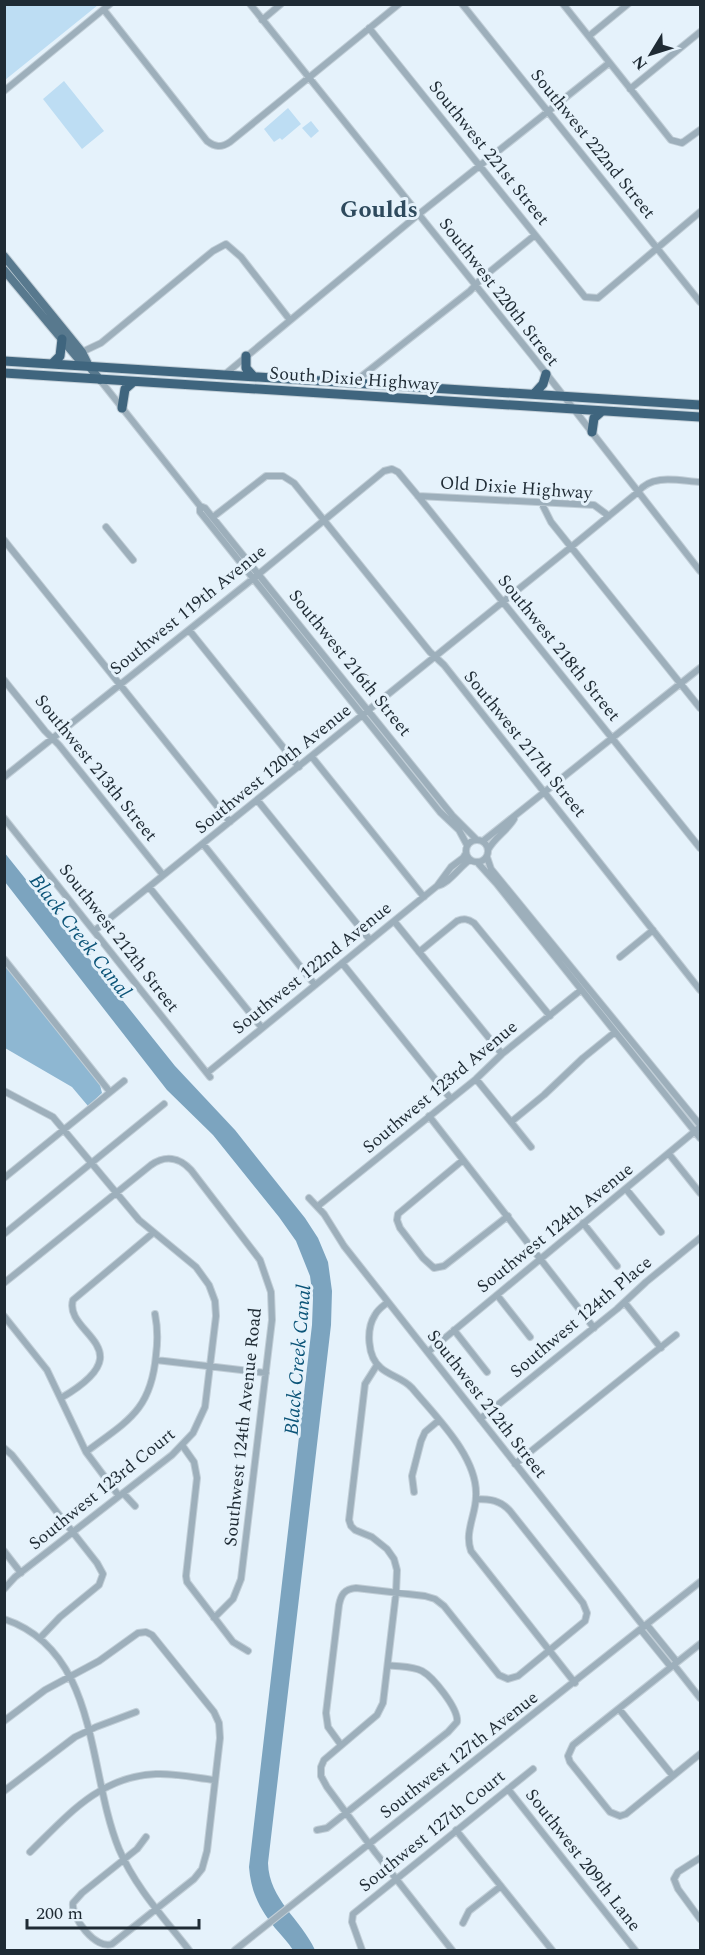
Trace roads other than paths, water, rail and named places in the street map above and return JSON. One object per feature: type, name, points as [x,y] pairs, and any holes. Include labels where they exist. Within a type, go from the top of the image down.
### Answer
[{"type":"highway","points":[[52,364],[60,355],[62,339]]},
{"type":"highway","points":[[246,356],[246,368],[254,377]]},
{"type":"highway","name":"South Dixie Highway","points":[[4,361],[700,405]]},
{"type":"highway","points":[[4,368],[83,373],[89,370],[89,366]]},
{"type":"highway","name":"South Dixie Highway","points":[[4,373],[700,417]]},
{"type":"highway","points":[[100,380],[99,377],[103,373],[187,378],[197,374]]},
{"type":"highway","points":[[534,394],[543,384],[546,374]]},
{"type":"highway","points":[[122,408],[125,389],[133,382]]},
{"type":"highway","points":[[268,390],[282,385],[345,389],[354,383],[356,390],[363,396]]},
{"type":"highway","points":[[469,403],[483,398],[552,403],[563,396]]},
{"type":"highway","points":[[573,409],[578,404],[584,403],[656,407],[671,403]]},
{"type":"highway","points":[[592,432],[594,418],[602,411]]},
{"type":"main road","name":"Southwest 216th Street","points":[[4,256],[82,352],[100,380]]},
{"type":"main road","name":"Southwest 216th Street","points":[[4,270],[80,361],[89,366]]},
{"type":"street","points":[[4,91],[110,4]]},
{"type":"street","name":"Southwest 220th Street","points":[[250,4],[546,374],[700,571]]},
{"type":"street","points":[[262,20],[281,4]]},
{"type":"street","points":[[104,10],[207,141],[217,146],[227,144],[399,4]]},
{"type":"street","name":"Southwest 222nd Street","points":[[462,4],[700,302]]},
{"type":"street","points":[[563,4],[671,140],[679,144],[700,130]]},
{"type":"street","points":[[589,36],[628,4]]},
{"type":"street","name":"Southwest 221st Street","points":[[369,28],[585,297],[598,298],[657,248]]},
{"type":"street","points":[[630,89],[700,32]]},
{"type":"street","points":[[218,375],[246,356],[419,214],[609,63]]},
{"type":"street","points":[[657,248],[700,212]]},
{"type":"street","points":[[354,383],[535,235]]},
{"type":"street","points":[[82,352],[101,343],[213,251],[226,244],[241,257],[290,320]]},
{"type":"street","name":"Southwest 216th Street","points":[[100,380],[200,506],[213,517],[255,576]]},
{"type":"street","name":"Southwest 218th Street","points":[[392,469],[398,472],[418,496],[700,848]]},
{"type":"street","name":"Southwest 119th Avenue","points":[[4,777],[384,471],[392,469]]},
{"type":"street","name":"Southwest 217th Street","points":[[213,517],[266,476],[287,477],[294,483],[700,990]]},
{"type":"street","points":[[638,492],[653,480],[700,482]]},
{"type":"street","name":"Southwest 120th Avenue","points":[[94,931],[258,801],[638,492]]},
{"type":"street","name":"Old Dixie Highway","points":[[418,496],[594,505],[609,516]]},
{"type":"street","points":[[541,502],[550,522],[700,708]]},
{"type":"street","name":"Southwest 216th Street","points":[[200,506],[200,512],[452,815],[467,832],[479,840],[487,854]]},
{"type":"street","points":[[106,527],[133,560]]},
{"type":"street","points":[[4,540],[230,822]]},
{"type":"street","points":[[189,630],[299,767]]},
{"type":"street","points":[[479,840],[516,816],[700,668]]},
{"type":"street","name":"Southwest 213th Street","points":[[4,680],[164,875]]},
{"type":"street","name":"Southwest 216th Street","points":[[366,713],[442,814],[459,830],[474,861]]},
{"type":"street","points":[[312,757],[424,897]]},
{"type":"street","points":[[258,801],[370,940]]},
{"type":"street","points":[[516,816],[492,843],[487,854],[491,870],[635,1043],[699,1128],[700,1138]]},
{"type":"street","name":"Southwest 212th Street","points":[[4,818],[209,1075]]},
{"type":"street","name":"Southwest 122nd Avenue","points":[[209,1075],[262,1028],[437,886],[452,867],[463,858],[467,849],[479,840]]},
{"type":"street","points":[[203,844],[315,985]]},
{"type":"street","name":"Southwest 122nd Avenue","points":[[437,886],[443,885],[460,867],[487,854]]},
{"type":"street","points":[[474,861],[615,1032],[699,1128]]},
{"type":"street","points":[[149,887],[262,1028]]},
{"type":"street","points":[[419,952],[457,921],[468,920],[474,923],[550,1016]]},
{"type":"street","points":[[394,921],[502,1054]]},
{"type":"street","points":[[620,957],[653,930]]},
{"type":"street","points":[[4,959],[110,1092]]},
{"type":"street","points":[[342,963],[451,1099]]},
{"type":"street","points":[[581,990],[596,998],[627,1038],[635,1043]]},
{"type":"street","name":"Southwest 123rd Avenue","points":[[318,1206],[476,1079],[502,1054],[581,990]]},
{"type":"street","points":[[511,1122],[615,1032]]},
{"type":"street","points":[[476,1079],[531,1147]]},
{"type":"street","points":[[4,1178],[124,1081]]},
{"type":"street","name":"Southwest 123rd Court","points":[[4,1091],[50,1114],[65,1129],[139,1220],[196,1267],[209,1285],[215,1301],[216,1316],[203,1415],[183,1445],[21,1573],[4,1589]]},
{"type":"street","points":[[4,1234],[164,1104]]},
{"type":"street","points":[[429,1116],[594,1328]]},
{"type":"street","name":"Southwest 124th Avenue","points":[[428,1352],[699,1128]]},
{"type":"street","points":[[669,1154],[700,1193]]},
{"type":"street","name":"Southwest 124th Avenue Road","points":[[116,1193],[155,1162],[172,1158],[183,1163],[251,1246],[270,1285],[272,1302],[266,1373],[241,1579],[233,1599],[214,1618]]},
{"type":"street","points":[[463,1160],[398,1214],[397,1220],[400,1228],[423,1258],[430,1266],[437,1269],[448,1264],[508,1216]]},
{"type":"street","points":[[626,1189],[661,1232]]},
{"type":"street","points":[[4,1283],[116,1193]]},
{"type":"street","name":"Southwest 212th Street","points":[[309,1198],[318,1206],[344,1246],[700,1698]]},
{"type":"street","points":[[583,1223],[617,1266]]},
{"type":"street","points":[[62,1398],[89,1378],[100,1360],[96,1343],[74,1314],[73,1300],[153,1233]]},
{"type":"street","name":"Southwest 124th Place","points":[[480,1419],[625,1303],[646,1282],[700,1239]]},
{"type":"street","points":[[497,1295],[530,1337]]},
{"type":"street","points":[[388,1302],[377,1311],[372,1320],[370,1344],[377,1365],[405,1381],[471,1464],[476,1479],[476,1499],[468,1533],[471,1551],[575,1683]]},
{"type":"street","points":[[625,1303],[661,1348]]},
{"type":"street","points":[[86,1452],[141,1406],[150,1390],[159,1329],[155,1314]]},
{"type":"street","points":[[4,1316],[44,1366],[62,1398],[86,1452],[121,1494],[135,1506]]},
{"type":"street","points":[[454,1330],[487,1372]]},
{"type":"street","points":[[515,1464],[676,1335]]},
{"type":"street","points":[[156,1360],[266,1373]]},
{"type":"street","points":[[377,1365],[365,1384],[349,1520],[355,1530],[377,1540],[391,1554],[397,1570],[388,1665],[381,1709],[324,1760],[321,1773],[324,1783],[449,1949]]},
{"type":"street","points":[[414,1492],[412,1476],[421,1441],[427,1429],[438,1421]]},
{"type":"street","points":[[183,1445],[194,1462],[197,1478],[186,1579],[233,1642],[248,1651]]},
{"type":"street","points":[[4,1448],[12,1455],[100,1567],[103,1578],[96,1588],[60,1617],[40,1638]]},
{"type":"street","points":[[341,1744],[328,1727],[326,1713],[339,1605],[343,1593],[348,1589],[425,1596],[441,1603],[499,1675],[508,1679],[518,1676],[582,1624],[587,1616],[583,1603],[505,1506],[494,1500],[476,1499]]},
{"type":"street","points":[[4,1551],[21,1573]]},
{"type":"street","name":"Southwest 127th Avenue","points":[[237,1950],[700,1582]]},
{"type":"street","points":[[4,1619],[24,1627],[40,1638],[60,1658],[71,1676],[79,1698],[111,1827],[124,1860],[140,1888],[189,1950]]},
{"type":"street","points":[[4,1721],[45,1690],[99,1661],[133,1636],[146,1632],[152,1635],[217,1718],[220,1727],[207,1851],[200,1872],[112,1944],[104,1946],[88,1934],[74,1915],[72,1907],[78,1897],[140,1846],[146,1837]]},
{"type":"street","points":[[700,1644],[573,1745],[569,1752],[570,1762],[610,1812],[618,1816],[626,1814],[700,1754]]},
{"type":"street","points":[[317,1830],[327,1828],[455,1725],[458,1718],[453,1706],[423,1672],[413,1668],[388,1665]]},
{"type":"street","points":[[619,1709],[673,1776]]},
{"type":"street","points":[[4,1791],[64,1744],[87,1731],[136,1712]]},
{"type":"street","name":"Southwest 127th Court","points":[[363,1950],[352,1917],[358,1909],[532,1769]]},
{"type":"street","points":[[30,1852],[72,1810],[111,1784],[149,1774],[215,1780]]},
{"type":"street","name":"Southwest 209th Lane","points":[[508,1789],[635,1950]]},
{"type":"street","points":[[456,1830],[552,1950]]},
{"type":"street","points":[[700,1858],[678,1872],[674,1879],[676,1886],[700,1919]]},
{"type":"street","points":[[464,1923],[469,1911],[501,1886]]},
{"type":"district","name":"Goulds","points":[[379,210]]},
{"type":"water label","name":"Black Creek Canal","points":[[80,936]]},
{"type":"water label","name":"Black Creek Canal","points":[[298,1360]]}]
